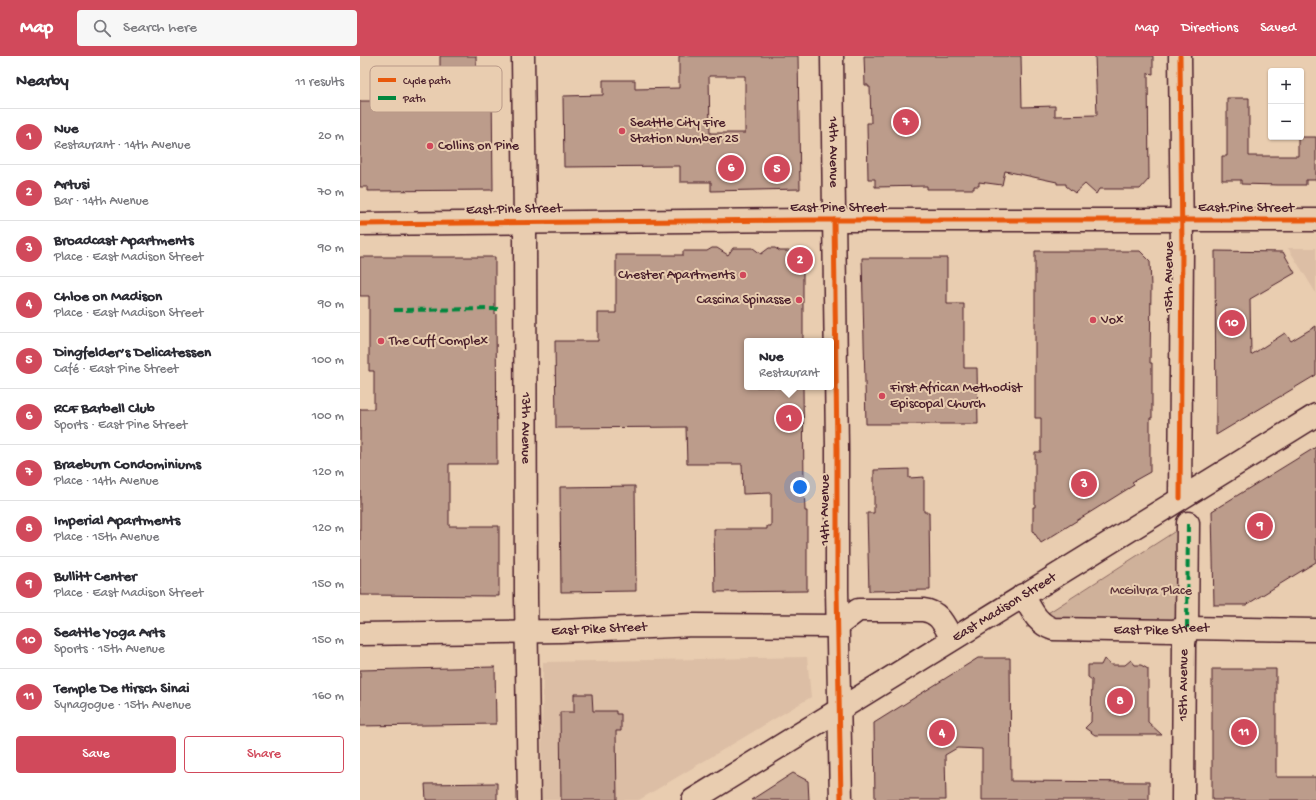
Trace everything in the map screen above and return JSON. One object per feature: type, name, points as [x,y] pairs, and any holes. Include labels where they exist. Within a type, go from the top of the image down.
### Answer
[{"type":"street","name":"13th Avenue","points":[[523,56],[526,631],[529,800]]},
{"type":"street","name":"14th Avenue","points":[[832,56],[837,626],[841,800]]},
{"type":"street","name":"15th Avenue","points":[[1180,56],[1180,498]]},
{"type":"street","name":"East Pine Street","points":[[360,224],[834,220],[1316,220]]},
{"type":"street","name":"East Madison Street","points":[[693,800],[1316,415]]},
{"type":"street","name":"15th Avenue","points":[[1183,800],[1184,643],[1187,628],[1188,523]]},
{"type":"street","name":"East Pike Street","points":[[1023,595],[1038,620],[1045,626],[1053,628],[1173,631],[1187,628],[1316,630]]},
{"type":"street","points":[[837,626],[858,610],[932,611],[937,615],[952,639]]},
{"type":"street","name":"East Pike Street","points":[[360,634],[561,631],[694,625],[837,626]]},
{"type":"shaded area","points":[[1288,248],[1316,248],[1316,293]]},
{"type":"shaded area","points":[[807,657],[811,697],[639,800],[541,800],[543,662]]},
{"type":"green space","name":"McGilvra Place","points":[[1188,523],[1187,628],[1026,627]]},
{"type":"building","name":"Collins on Pine","points":[[440,56],[476,56],[476,66],[440,66]]},
{"type":"building","points":[[679,56],[798,56],[800,189],[711,191],[711,182],[680,182],[680,166],[564,167],[563,96],[603,95],[603,80],[635,80],[635,89],[679,88]],"holes":[[[709,76],[745,76],[745,133],[710,133]]]},
{"type":"building","points":[[864,56],[1021,56],[1022,107],[1055,106],[1055,116],[1097,115],[1095,56],[1153,56],[1153,74],[1148,73],[1149,179],[1140,189],[1099,189],[1096,194],[1085,184],[1075,193],[1066,186],[1066,184],[1057,184],[1057,182],[1005,171],[1002,185],[979,182],[979,186],[974,186],[974,189],[927,189],[927,186],[875,187],[875,179],[868,179],[867,123],[871,123],[870,87],[865,85]]},
{"type":"building","points":[[1227,98],[1249,98],[1249,156],[1298,156],[1298,140],[1304,140],[1304,137],[1316,137],[1316,180],[1306,180],[1306,185],[1278,185],[1241,184],[1241,180],[1222,180],[1222,156],[1227,156]]},
{"type":"building","name":"Collins on Pine","points":[[360,101],[370,101],[370,112],[492,112],[493,190],[368,191],[368,187],[360,187]]},
{"type":"building","points":[[712,248],[717,248],[728,255],[733,248],[753,248],[761,254],[769,248],[775,248],[780,251],[803,251],[803,338],[744,338],[744,390],[803,390],[804,485],[805,511],[807,511],[807,591],[715,592],[714,529],[767,529],[767,526],[771,526],[771,493],[743,494],[742,464],[687,464],[686,427],[556,428],[555,341],[598,341],[598,313],[616,313],[616,255],[683,255],[683,251],[707,251]]},
{"type":"building","points":[[1035,251],[1140,251],[1150,261],[1151,287],[1150,363],[1152,363],[1152,418],[1150,418],[1150,472],[1132,482],[1134,485],[1041,543],[1033,531],[1033,507],[1035,507],[1035,452],[1041,452],[1041,418],[1035,418]]},
{"type":"building","points":[[1215,251],[1283,252],[1295,273],[1250,299],[1251,355],[1285,333],[1291,341],[1316,326],[1316,375],[1216,435]]},
{"type":"building","points":[[360,257],[495,257],[497,464],[449,464],[449,526],[499,526],[499,596],[360,595],[360,409],[374,409],[374,371],[369,371],[369,296],[360,296]]},
{"type":"building","points":[[862,258],[947,258],[947,304],[964,304],[964,368],[977,368],[978,424],[866,424]]},
{"type":"building","points":[[1316,447],[1316,562],[1246,605],[1214,605],[1212,511]]},
{"type":"building","points":[[909,469],[909,478],[924,477],[924,512],[929,512],[930,590],[869,591],[867,513],[874,513],[874,470]]},
{"type":"building","points":[[635,486],[636,591],[561,592],[560,487]]},
{"type":"building","points":[[978,658],[1010,658],[1011,781],[1149,782],[1149,800],[982,800],[982,749],[957,748],[945,755],[946,800],[875,800],[874,723]]},
{"type":"building","points":[[1104,659],[1111,665],[1125,665],[1131,660],[1135,665],[1141,665],[1148,669],[1148,722],[1162,735],[1095,735],[1085,728],[1091,722],[1092,680],[1088,677],[1088,665],[1101,665]]},
{"type":"building","points":[[495,667],[496,724],[360,726],[360,670]]},
{"type":"building","points":[[1212,669],[1276,669],[1276,777],[1316,777],[1316,800],[1212,800]]},
{"type":"building","points":[[574,694],[592,694],[593,711],[616,711],[616,714],[621,714],[621,731],[616,731],[617,800],[561,800],[560,712],[574,712]]},
{"type":"building","points":[[793,773],[808,781],[809,800],[751,800]]},
{"type":"building","points":[[497,783],[497,800],[426,800],[425,784]]},
{"type":"marked path","points":[[394,310],[499,309]]},
{"type":"marked path","points":[[1187,628],[1188,523]]},
{"type":"cycle path","points":[[1180,56],[1182,249],[1180,498]]},
{"type":"cycle path","points":[[360,224],[808,220],[1316,220]]},
{"type":"cycle path","points":[[834,220],[837,590],[841,800]]},
{"type":"place","name":"Braeburn Condominiums","points":[[906,122]]},
{"type":"place","name":"Seattle City Fire Station Number 25","points":[[622,131]]},
{"type":"place","name":"Collins on Pine","points":[[430,146]]},
{"type":"place","name":"RCF Barbell Club","points":[[731,168]]},
{"type":"place","name":"Dingfelder’s Delicatessen","points":[[777,169]]},
{"type":"place","name":"Artusi","points":[[800,260]]},
{"type":"place","name":"Chester Apartments","points":[[743,275]]},
{"type":"place","name":"Cascina Spinasse","points":[[799,300]]},
{"type":"place","name":"Vox","points":[[1093,320]]},
{"type":"place","name":"Seattle Yoga Arts","points":[[1232,323]]},
{"type":"place","name":"The Cuff Complex","points":[[381,341]]},
{"type":"place","name":"First African Methodist Episcopal Church","points":[[882,396]]},
{"type":"place","name":"Nue","points":[[789,418]]},
{"type":"place","name":"Broadcast Apartments","points":[[1084,484]]},
{"type":"place","name":"Bullitt Center","points":[[1260,526]]},
{"type":"place","name":"Imperial Apartments","points":[[1120,701]]},
{"type":"place","name":"Temple De Hirsch Sinai","points":[[1244,732]]},
{"type":"place","name":"Chloe on Madison","points":[[942,733]]}]
